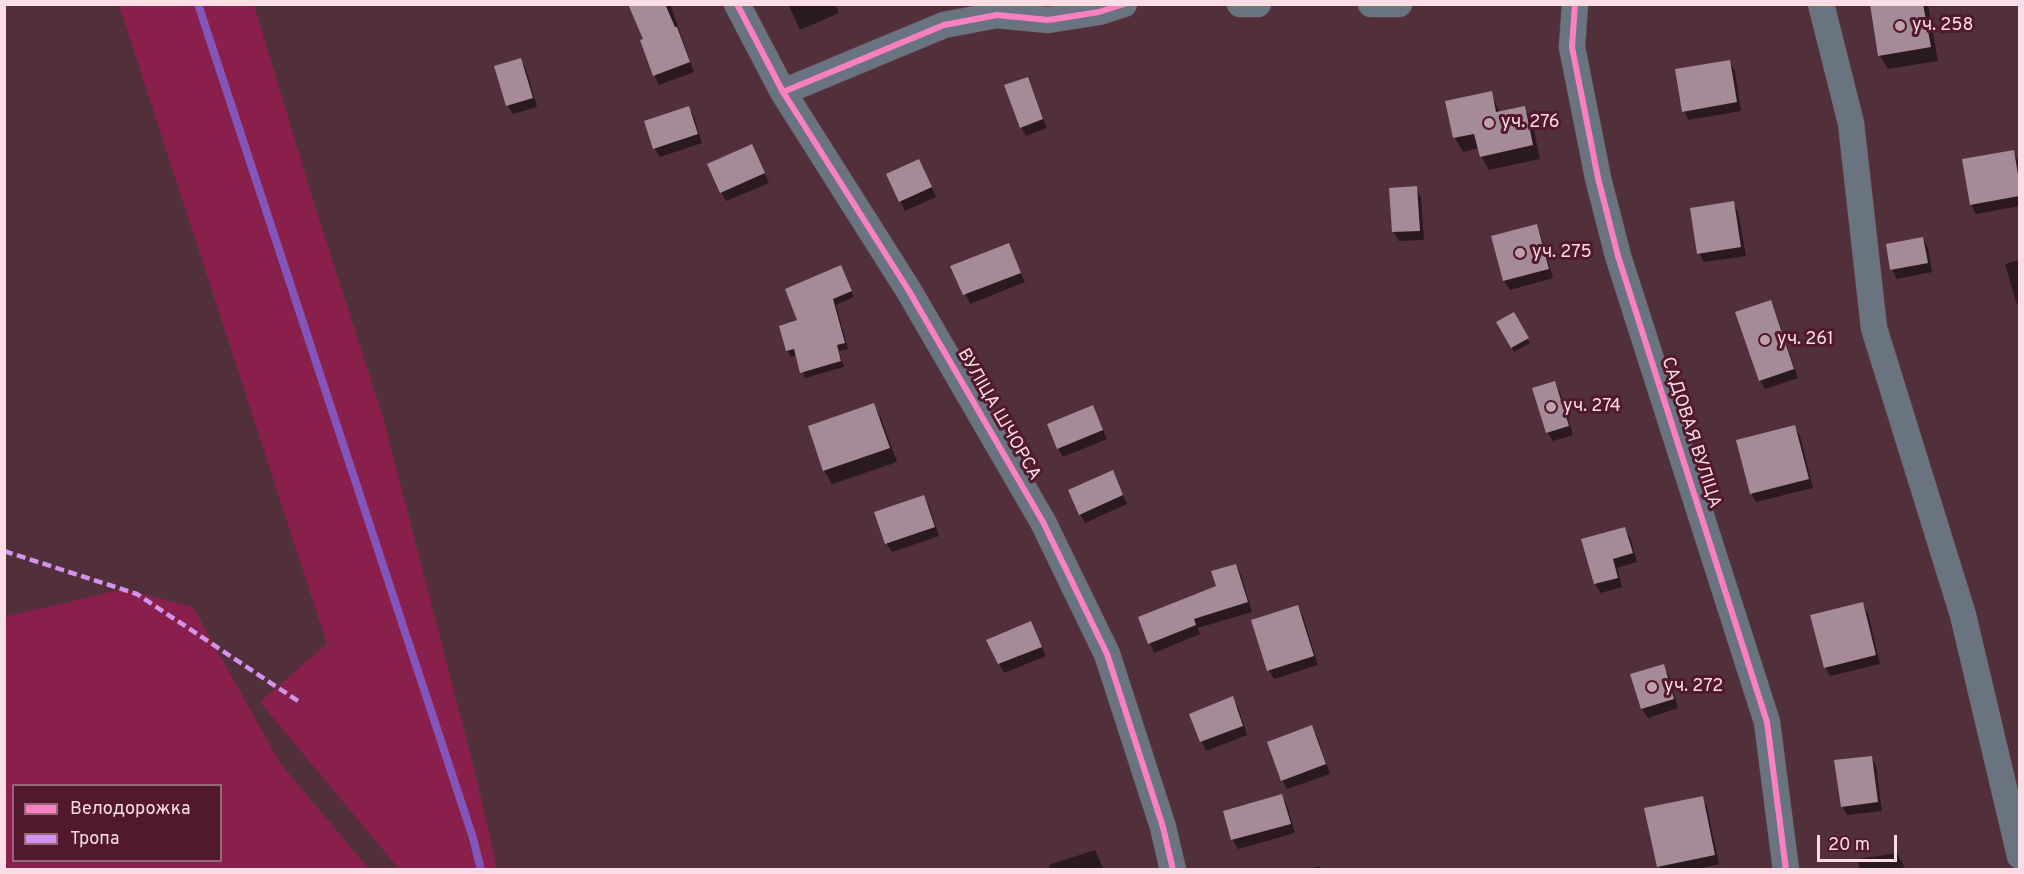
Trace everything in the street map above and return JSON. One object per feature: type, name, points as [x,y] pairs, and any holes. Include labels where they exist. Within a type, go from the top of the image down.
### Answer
[{"type":"street","name":"ВУЛІЦА ШЧОРСА","points":[[737,4],[783,92],[909,291],[1043,522],[1107,654],[1162,827],[1173,870]]},
{"type":"street","points":[[783,92],[944,25],[996,15],[1048,20],[1099,12],[1124,4]]},
{"type":"street","points":[[1240,4],[1258,4]]},
{"type":"street","points":[[1371,4],[1399,4]]},
{"type":"street","name":"САДОВАЯ ВУЛІЦА","points":[[1575,4],[1572,47],[1601,189],[1618,256],[1767,722],[1786,870]]},
{"type":"street","points":[[1821,4],[1851,123],[1874,328],[1963,615],[2019,856]]},
{"type":"shaded area","points":[[119,5],[254,5],[320,222],[383,417],[477,780],[497,869],[399,869],[260,702],[327,644]]},
{"type":"shaded area","points":[[123,589],[193,607],[280,763],[369,869],[5,869],[5,617]]},
{"type":"building","points":[[628,4],[665,4],[677,27],[690,62],[653,76],[640,40],[643,39]]},
{"type":"building","name":"уч. 258","points":[[1870,4],[1923,4],[1931,47],[1878,56]]},
{"type":"building","points":[[521,58],[533,98],[506,106],[494,66]]},
{"type":"building","points":[[1730,60],[1737,102],[1682,112],[1675,69]]},
{"type":"building","points":[[1028,77],[1043,119],[1020,128],[1004,85]]},
{"type":"building","name":"уч. 276","points":[[1492,91],[1496,112],[1525,106],[1533,145],[1480,157],[1474,134],[1453,138],[1445,101]]},
{"type":"building","points":[[689,106],[698,134],[653,149],[644,121]]},
{"type":"building","points":[[752,144],[765,173],[720,193],[707,164]]},
{"type":"building","points":[[2014,150],[2019,196],[1970,205],[1962,159]]},
{"type":"building","points":[[919,159],[932,187],[899,202],[886,174]]},
{"type":"building","points":[[1417,186],[1420,231],[1392,232],[1389,188]]},
{"type":"building","points":[[1734,201],[1741,247],[1697,254],[1690,208]]},
{"type":"building","name":"уч. 275","points":[[1537,224],[1549,269],[1503,281],[1491,236]]},
{"type":"building","points":[[1923,237],[1928,263],[1890,270],[1886,244]]},
{"type":"building","points":[[1009,243],[1021,273],[963,295],[950,266]]},
{"type":"building","points":[[841,265],[852,291],[833,299],[845,343],[837,345],[841,361],[800,373],[794,349],[786,351],[779,326],[797,320],[785,289]]},
{"type":"building","name":"уч. 261","points":[[1771,300],[1794,369],[1759,381],[1735,312]]},
{"type":"building","points":[[1514,312],[1529,338],[1511,348],[1496,322]]},
{"type":"building","name":"уч. 274","points":[[1555,381],[1569,426],[1546,433],[1532,388]]},
{"type":"building","points":[[874,403],[890,448],[823,471],[808,426]]},
{"type":"building","points":[[1093,405],[1103,430],[1057,449],[1047,424]]},
{"type":"building","points":[[1795,425],[1809,479],[1750,494],[1736,440]]},
{"type":"building","points":[[1113,470],[1123,495],[1079,515],[1068,490]]},
{"type":"building","points":[[924,495],[935,527],[885,544],[874,512]]},
{"type":"building","points":[[1625,527],[1633,553],[1613,559],[1618,578],[1594,584],[1581,539]]},
{"type":"building","points":[[1236,564],[1248,602],[1194,619],[1196,625],[1148,644],[1138,617],[1216,586],[1211,571]]},
{"type":"building","points":[[1863,602],[1876,655],[1824,668],[1810,615]]},
{"type":"building","points":[[1298,605],[1314,656],[1267,671],[1251,620]]},
{"type":"building","points":[[1031,621],[1042,647],[998,664],[986,640]]},
{"type":"building","name":"уч. 272","points":[[1664,664],[1674,699],[1641,709],[1630,674]]},
{"type":"building","points":[[1233,696],[1243,726],[1200,742],[1189,714]]},
{"type":"building","points":[[1312,725],[1326,764],[1281,781],[1267,742]]},
{"type":"building","points":[[1872,756],[1878,802],[1841,807],[1834,760]]},
{"type":"building","points":[[1282,794],[1291,824],[1231,840],[1223,811]]},
{"type":"building","points":[[1703,796],[1715,855],[1657,867],[1644,808]]},
{"type":"waterway","points":[[198,4],[473,838],[481,870]]},
{"type":"marked path","points":[[4,551],[137,594],[301,703]]},
{"type":"cycle path","points":[[737,4],[783,92],[909,291],[1043,522],[1107,654],[1163,827],[1173,870]]},
{"type":"cycle path","points":[[783,92],[944,25],[997,15],[1048,20],[1099,12],[1124,4]]},
{"type":"cycle path","points":[[1575,4],[1572,47],[1598,178],[1618,256],[1767,722],[1786,870]]},
{"type":"place","name":"уч. 258","points":[[1900,26]]},
{"type":"place","name":"уч. 276","points":[[1489,123]]},
{"type":"place","name":"уч. 275","points":[[1520,253]]},
{"type":"place","name":"уч. 261","points":[[1765,340]]},
{"type":"place","name":"уч. 274","points":[[1551,407]]},
{"type":"place","name":"уч. 272","points":[[1652,687]]}]
